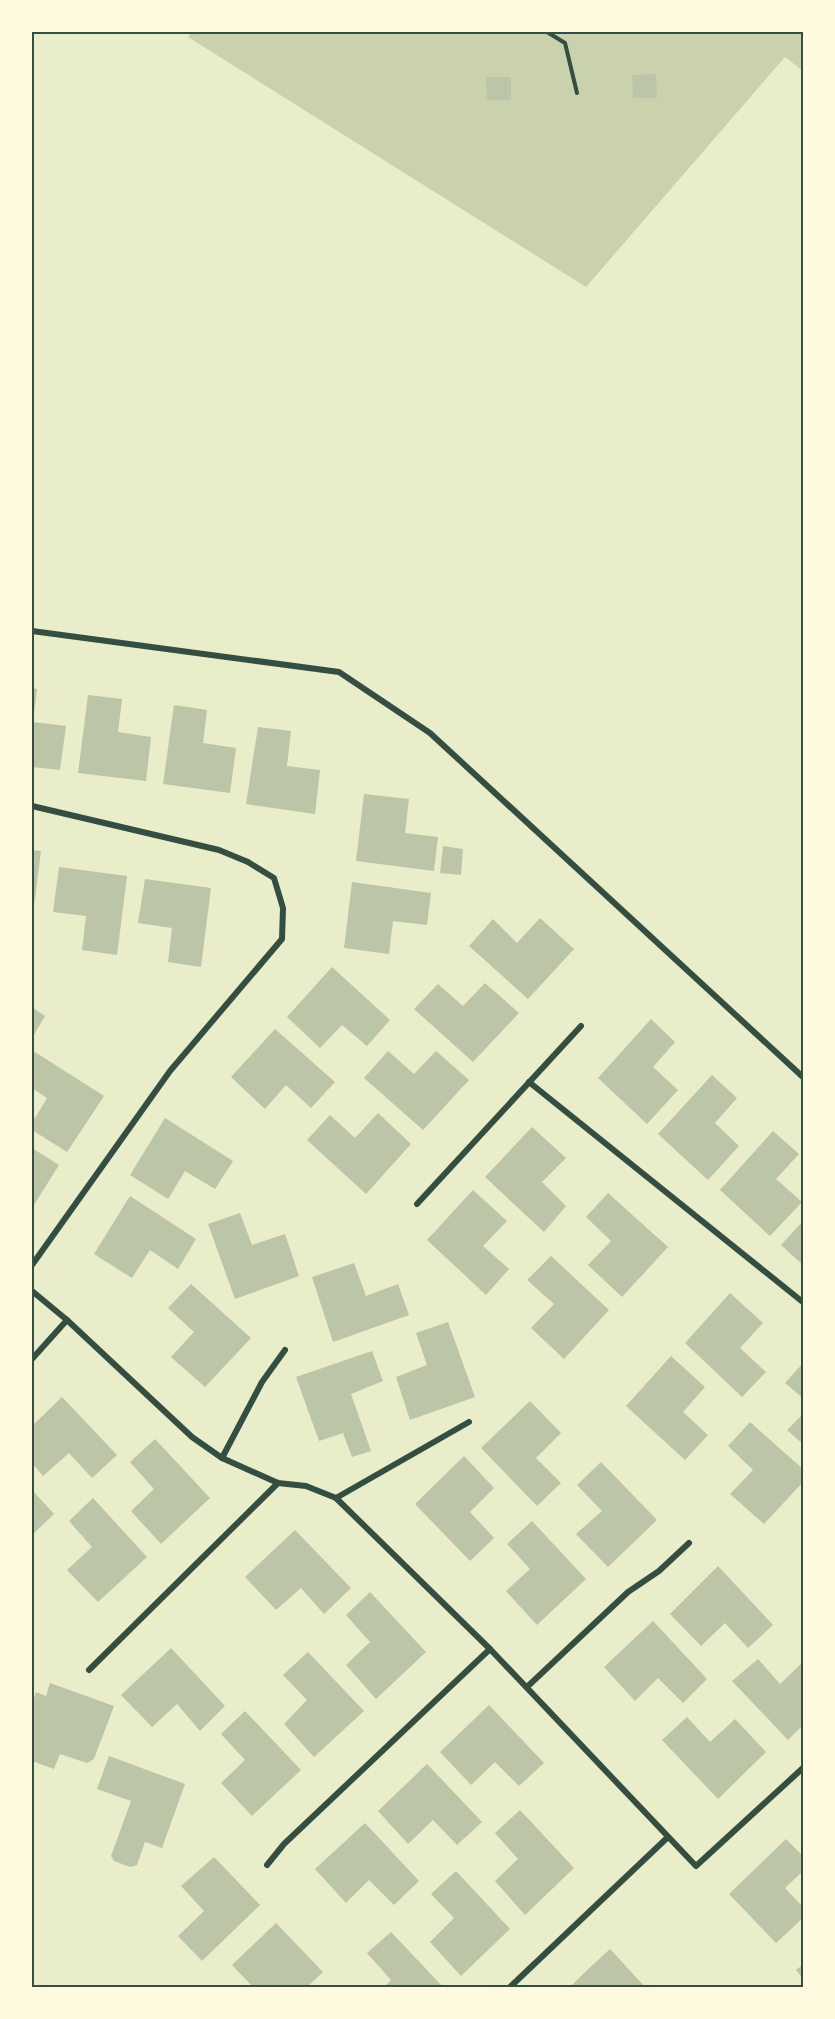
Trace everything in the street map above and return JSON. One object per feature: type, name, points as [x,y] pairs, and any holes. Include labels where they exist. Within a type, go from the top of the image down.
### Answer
[{"type":"street","points":[[32,631],[339,672],[430,733],[804,1078]]},
{"type":"street","points":[[32,806],[219,850],[248,862],[274,878],[283,908],[282,939],[170,1071],[32,1265]]},
{"type":"street","points":[[417,1204],[581,1026]]},
{"type":"street","points":[[529,1082],[804,1303]]},
{"type":"street","points":[[32,1291],[67,1320],[192,1437],[222,1458],[278,1483],[306,1486],[336,1498],[490,1649],[696,1866],[804,1767]]},
{"type":"street","points":[[32,1359],[67,1320]]},
{"type":"street","points":[[222,1458],[261,1382],[285,1350]]},
{"type":"street","points":[[336,1498],[469,1422]]},
{"type":"street","points":[[89,1670],[278,1483]]},
{"type":"street","points":[[527,1687],[628,1593],[659,1571],[689,1542]]},
{"type":"street","points":[[267,1865],[284,1844],[490,1649]]},
{"type":"street","points":[[509,1988],[668,1837]]},
{"type":"path","points":[[548,32],[565,43],[577,93]]},
{"type":"green space","points":[[192,32],[803,32],[803,71],[785,57],[586,287],[188,37]]},
{"type":"building","points":[[656,74],[657,98],[633,98],[632,75]]},
{"type":"building","points":[[486,77],[511,77],[511,100],[487,100]]},
{"type":"building","points":[[32,688],[37,689],[33,722],[66,726],[60,770],[32,767]]},
{"type":"building","points":[[88,695],[122,699],[118,732],[151,737],[146,781],[78,773]]},
{"type":"building","points":[[174,705],[207,710],[203,743],[236,748],[230,793],[163,784]]},
{"type":"building","points":[[258,727],[291,731],[287,766],[320,770],[315,814],[246,804]]},
{"type":"building","points":[[364,794],[409,799],[405,833],[438,837],[434,871],[356,861]]},
{"type":"building","points":[[443,846],[463,849],[461,875],[440,873]]},
{"type":"building","points":[[32,850],[41,851],[33,914],[32,914]]},
{"type":"building","points":[[59,867],[127,876],[117,955],[82,950],[86,916],[53,912]]},
{"type":"building","points":[[145,879],[211,888],[201,967],[168,962],[172,928],[138,923]]},
{"type":"building","points":[[352,882],[431,893],[427,925],[393,921],[389,954],[344,948]]},
{"type":"building","points":[[540,918],[574,949],[528,999],[469,946],[493,919],[517,943]]},
{"type":"building","points":[[332,967],[390,1020],[367,1046],[342,1025],[320,1048],[287,1017]]},
{"type":"building","points":[[485,983],[519,1013],[473,1062],[414,1009],[438,984],[463,1006]]},
{"type":"building","points":[[32,1007],[45,1016],[32,1038]]},
{"type":"building","points":[[651,1019],[675,1042],[653,1067],[678,1090],[647,1124],[598,1078]]},
{"type":"building","points":[[275,1029],[335,1082],[311,1108],[286,1085],[265,1109],[231,1077]]},
{"type":"building","points":[[388,1051],[414,1074],[436,1051],[469,1080],[423,1130],[364,1078]]},
{"type":"building","points":[[35,1052],[104,1096],[67,1152],[32,1130],[32,1123],[47,1098],[32,1088],[32,1058]]},
{"type":"building","points":[[712,1075],[737,1098],[715,1123],[739,1146],[708,1180],[658,1134]]},
{"type":"building","points":[[378,1113],[411,1144],[366,1194],[307,1140],[330,1115],[355,1138]]},
{"type":"building","points":[[165,1118],[233,1161],[215,1189],[185,1171],[168,1199],[130,1175]]},
{"type":"building","points":[[532,1127],[566,1158],[542,1182],[566,1206],[544,1232],[485,1177]]},
{"type":"building","points":[[773,1131],[799,1154],[776,1179],[802,1202],[770,1236],[720,1190]]},
{"type":"building","points":[[32,1148],[59,1165],[32,1208]]},
{"type":"building","points":[[473,1190],[507,1221],[483,1246],[509,1269],[486,1295],[427,1240]]},
{"type":"building","points":[[608,1193],[668,1247],[622,1297],[588,1265],[611,1241],[586,1217]]},
{"type":"building","points":[[130,1196],[196,1239],[178,1269],[150,1250],[132,1278],[94,1254]]},
{"type":"building","points":[[240,1213],[252,1245],[285,1234],[299,1276],[235,1299],[208,1224]]},
{"type":"building","points":[[804,1220],[804,1266],[781,1245]]},
{"type":"building","points":[[551,1256],[609,1310],[564,1359],[531,1328],[554,1304],[527,1280]]},
{"type":"building","points":[[354,1263],[366,1296],[398,1284],[409,1315],[333,1342],[312,1277]]},
{"type":"building","points":[[191,1284],[251,1338],[205,1387],[171,1357],[194,1332],[168,1308]]},
{"type":"building","points":[[730,1293],[763,1323],[740,1348],[766,1372],[742,1397],[685,1343]]},
{"type":"building","points":[[448,1322],[475,1397],[410,1420],[396,1377],[427,1365],[416,1333]]},
{"type":"building","points":[[372,1351],[383,1381],[351,1394],[371,1451],[352,1457],[343,1433],[319,1441],[296,1377]]},
{"type":"building","points":[[671,1356],[705,1387],[683,1412],[708,1435],[685,1460],[626,1406]]},
{"type":"building","points":[[804,1362],[804,1399],[785,1383]]},
{"type":"building","points":[[62,1397],[117,1455],[92,1478],[69,1453],[43,1476],[32,1463],[32,1426]]},
{"type":"building","points":[[530,1401],[561,1433],[536,1458],[561,1483],[537,1506],[481,1448]]},
{"type":"building","points":[[804,1413],[804,1445],[787,1430]]},
{"type":"building","points":[[750,1422],[804,1470],[804,1481],[764,1524],[730,1494],[753,1470],[728,1446]]},
{"type":"building","points":[[155,1439],[210,1498],[161,1544],[131,1511],[154,1489],[130,1462]]},
{"type":"building","points":[[464,1456],[494,1488],[470,1512],[494,1538],[470,1561],[415,1504]]},
{"type":"building","points":[[601,1462],[657,1520],[608,1567],[576,1534],[602,1511],[577,1485]]},
{"type":"building","points":[[32,1490],[54,1514],[32,1535]]},
{"type":"building","points":[[93,1498],[147,1557],[98,1602],[67,1570],[92,1547],[69,1521]]},
{"type":"building","points":[[532,1521],[586,1579],[537,1625],[506,1591],[530,1569],[507,1544]]},
{"type":"building","points":[[295,1530],[351,1588],[324,1614],[301,1588],[276,1610],[245,1577]]},
{"type":"building","points":[[718,1566],[773,1625],[748,1648],[725,1623],[701,1646],[670,1614]]},
{"type":"building","points":[[370,1592],[426,1652],[376,1699],[346,1665],[370,1642],[346,1615]]},
{"type":"building","points":[[653,1621],[707,1679],[683,1703],[658,1678],[635,1701],[604,1667]]},
{"type":"building","points":[[171,1648],[225,1706],[200,1731],[177,1704],[152,1727],[121,1695]]},
{"type":"building","points":[[308,1652],[364,1711],[314,1757],[284,1724],[307,1700],[283,1675]]},
{"type":"building","points":[[758,1659],[780,1684],[804,1661],[804,1724],[788,1740],[732,1681]]},
{"type":"building","points":[[50,1683],[114,1706],[94,1759],[87,1763],[60,1754],[54,1769],[32,1761],[32,1705],[36,1692],[46,1696]]},
{"type":"building","points":[[489,1705],[544,1763],[519,1786],[495,1762],[471,1785],[440,1752]]},
{"type":"building","points":[[245,1711],[301,1770],[252,1816],[221,1783],[245,1760],[221,1734]]},
{"type":"building","points":[[687,1717],[710,1742],[735,1719],[766,1752],[718,1799],[662,1740]]},
{"type":"building","points":[[109,1756],[185,1784],[162,1848],[145,1842],[137,1865],[130,1867],[114,1861],[111,1856],[131,1801],[97,1789]]},
{"type":"building","points":[[427,1764],[482,1822],[457,1845],[433,1820],[408,1844],[378,1811]]},
{"type":"building","points":[[520,1810],[574,1868],[525,1915],[495,1881],[518,1859],[495,1833]]},
{"type":"building","points":[[365,1823],[419,1881],[394,1905],[369,1880],[346,1903],[315,1869]]},
{"type":"building","points":[[786,1839],[804,1857],[804,1870],[785,1888],[804,1908],[804,1917],[776,1943],[729,1894]]},
{"type":"building","points":[[214,1857],[260,1905],[202,1961],[178,1936],[204,1911],[181,1886]]},
{"type":"building","points":[[456,1871],[510,1929],[461,1976],[430,1942],[454,1918],[431,1894]]},
{"type":"building","points":[[276,1923],[323,1972],[306,1988],[254,1988],[232,1965]]},
{"type":"building","points":[[391,1932],[444,1988],[383,1988],[391,1980],[367,1953]]},
{"type":"building","points":[[610,1949],[646,1988],[569,1988],[582,1975]]},
{"type":"building","points":[[804,1964],[804,1980],[796,1970]]}]
